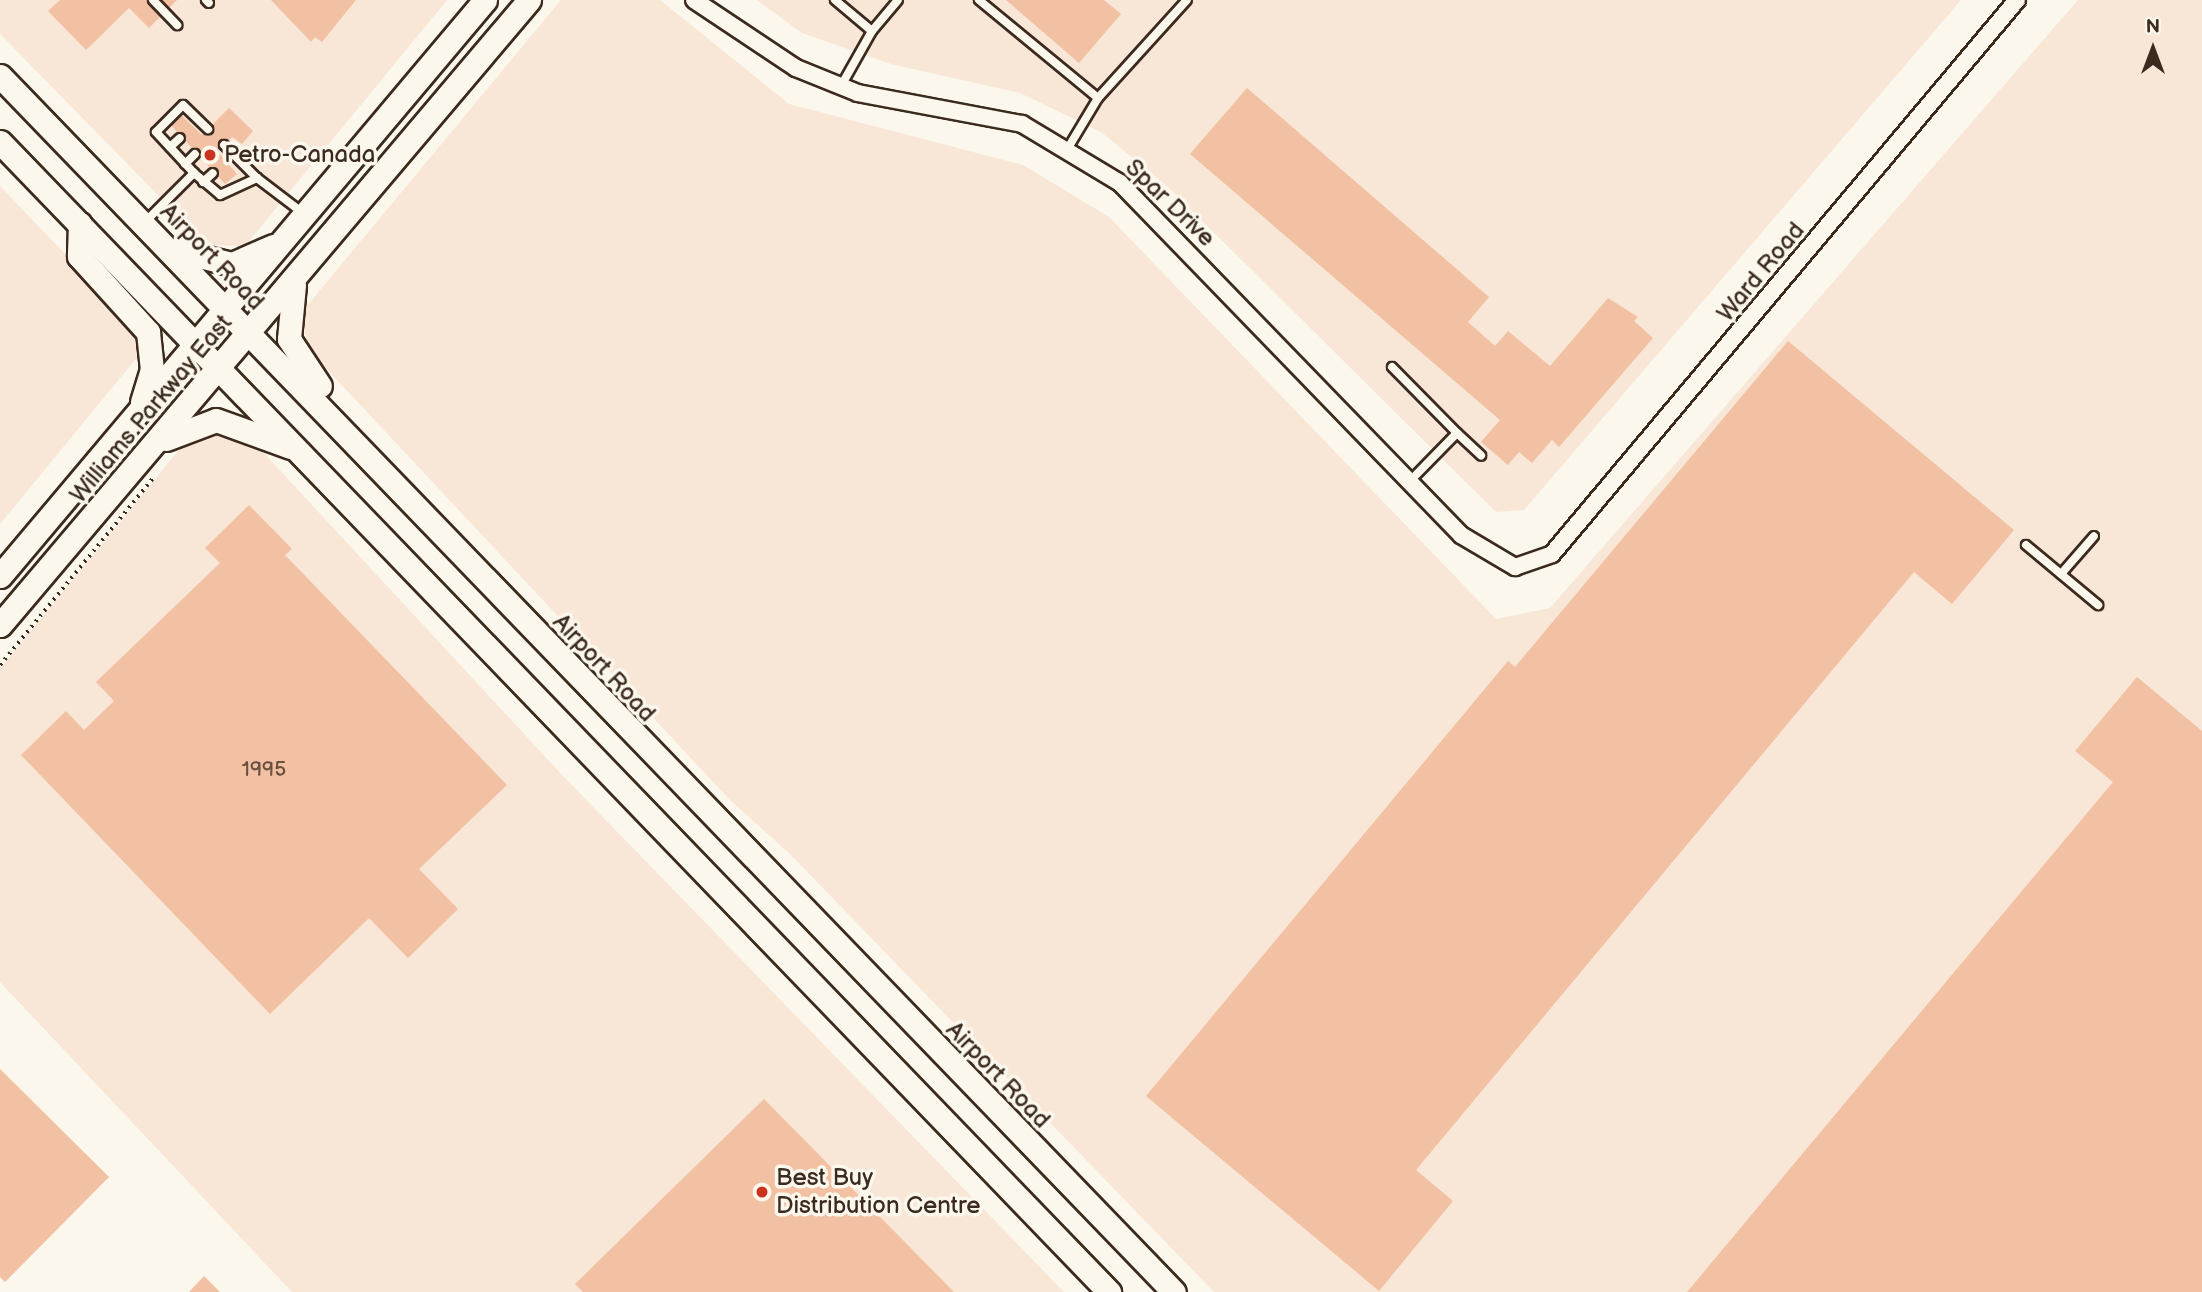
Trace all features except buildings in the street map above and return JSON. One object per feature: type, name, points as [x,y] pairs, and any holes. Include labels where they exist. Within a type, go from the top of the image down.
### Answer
[{"type":"main road","name":"Williams Parkway East","points":[[0,576],[485,0]]},
{"type":"main road","name":"Williams Parkway East","points":[[0,625],[158,457],[221,368],[529,0]]},
{"type":"main road","name":"Airport Road","points":[[0,76],[1174,1292]]},
{"type":"main road","points":[[0,142],[303,453],[1109,1292]]},
{"type":"main road","points":[[80,224],[79,256],[139,319],[152,344],[150,382],[133,421]]},
{"type":"main road","points":[[164,245],[193,259],[232,264],[285,238]]},
{"type":"main road","points":[[297,277],[288,307],[293,352],[342,409],[348,436]]},
{"type":"main road","points":[[158,457],[212,419],[238,424],[303,453]]},
{"type":"street","name":"Spar Drive","points":[[694,0],[796,68],[841,86],[1022,124],[1069,148],[1148,210],[1410,481],[1492,559],[1533,565]]},
{"type":"street","name":"Ward Road","points":[[1533,565],[1552,554],[2017,0]]},
{"type":"lane","points":[[153,0],[177,25]]},
{"type":"lane","points":[[835,0],[872,31]]},
{"type":"lane","points":[[841,86],[872,31],[898,0]]},
{"type":"lane","points":[[979,0],[1098,98]]},
{"type":"lane","points":[[1069,148],[1098,98],[1187,0]]},
{"type":"lane","points":[[208,129],[196,123],[183,105],[156,132],[184,164],[220,195],[257,178]]},
{"type":"lane","points":[[170,147],[180,138]]},
{"type":"lane","points":[[224,145],[230,158],[305,215]]},
{"type":"lane","points":[[184,164],[195,154]]},
{"type":"lane","points":[[143,223],[194,173]]},
{"type":"lane","points":[[203,182],[213,173]]},
{"type":"lane","points":[[1392,367],[1481,456]]},
{"type":"lane","points":[[1410,481],[1457,433]]},
{"type":"lane","points":[[2061,575],[2094,536]]},
{"type":"lane","points":[[2026,545],[2098,605]]},
{"type":"path","points":[[0,665],[158,457]]},
{"type":"shaded area","points":[[0,0],[447,0],[245,246],[207,245],[0,34]]},
{"type":"shaded area","points":[[561,0],[660,0],[789,104],[1023,165],[1109,217],[1496,619],[1550,608],[2078,0],[2202,0],[2202,1292],[1214,1292],[789,853],[730,800],[309,350],[301,313]]},
{"type":"shaded area","points":[[757,0],[1961,0],[1524,510],[1496,512],[1166,185],[1101,132],[1020,93],[891,64],[802,33]]},
{"type":"shaded area","points":[[0,186],[131,323],[139,355],[0,524]]},
{"type":"shaded area","points":[[212,433],[249,440],[262,451],[563,776],[1064,1292],[292,1292],[0,982],[0,669],[183,445]]},
{"type":"place","name":"Petro-Canada","points":[[210,155]]},
{"type":"place","name":"Best Buy Distribution Centre","points":[[762,1192]]}]
